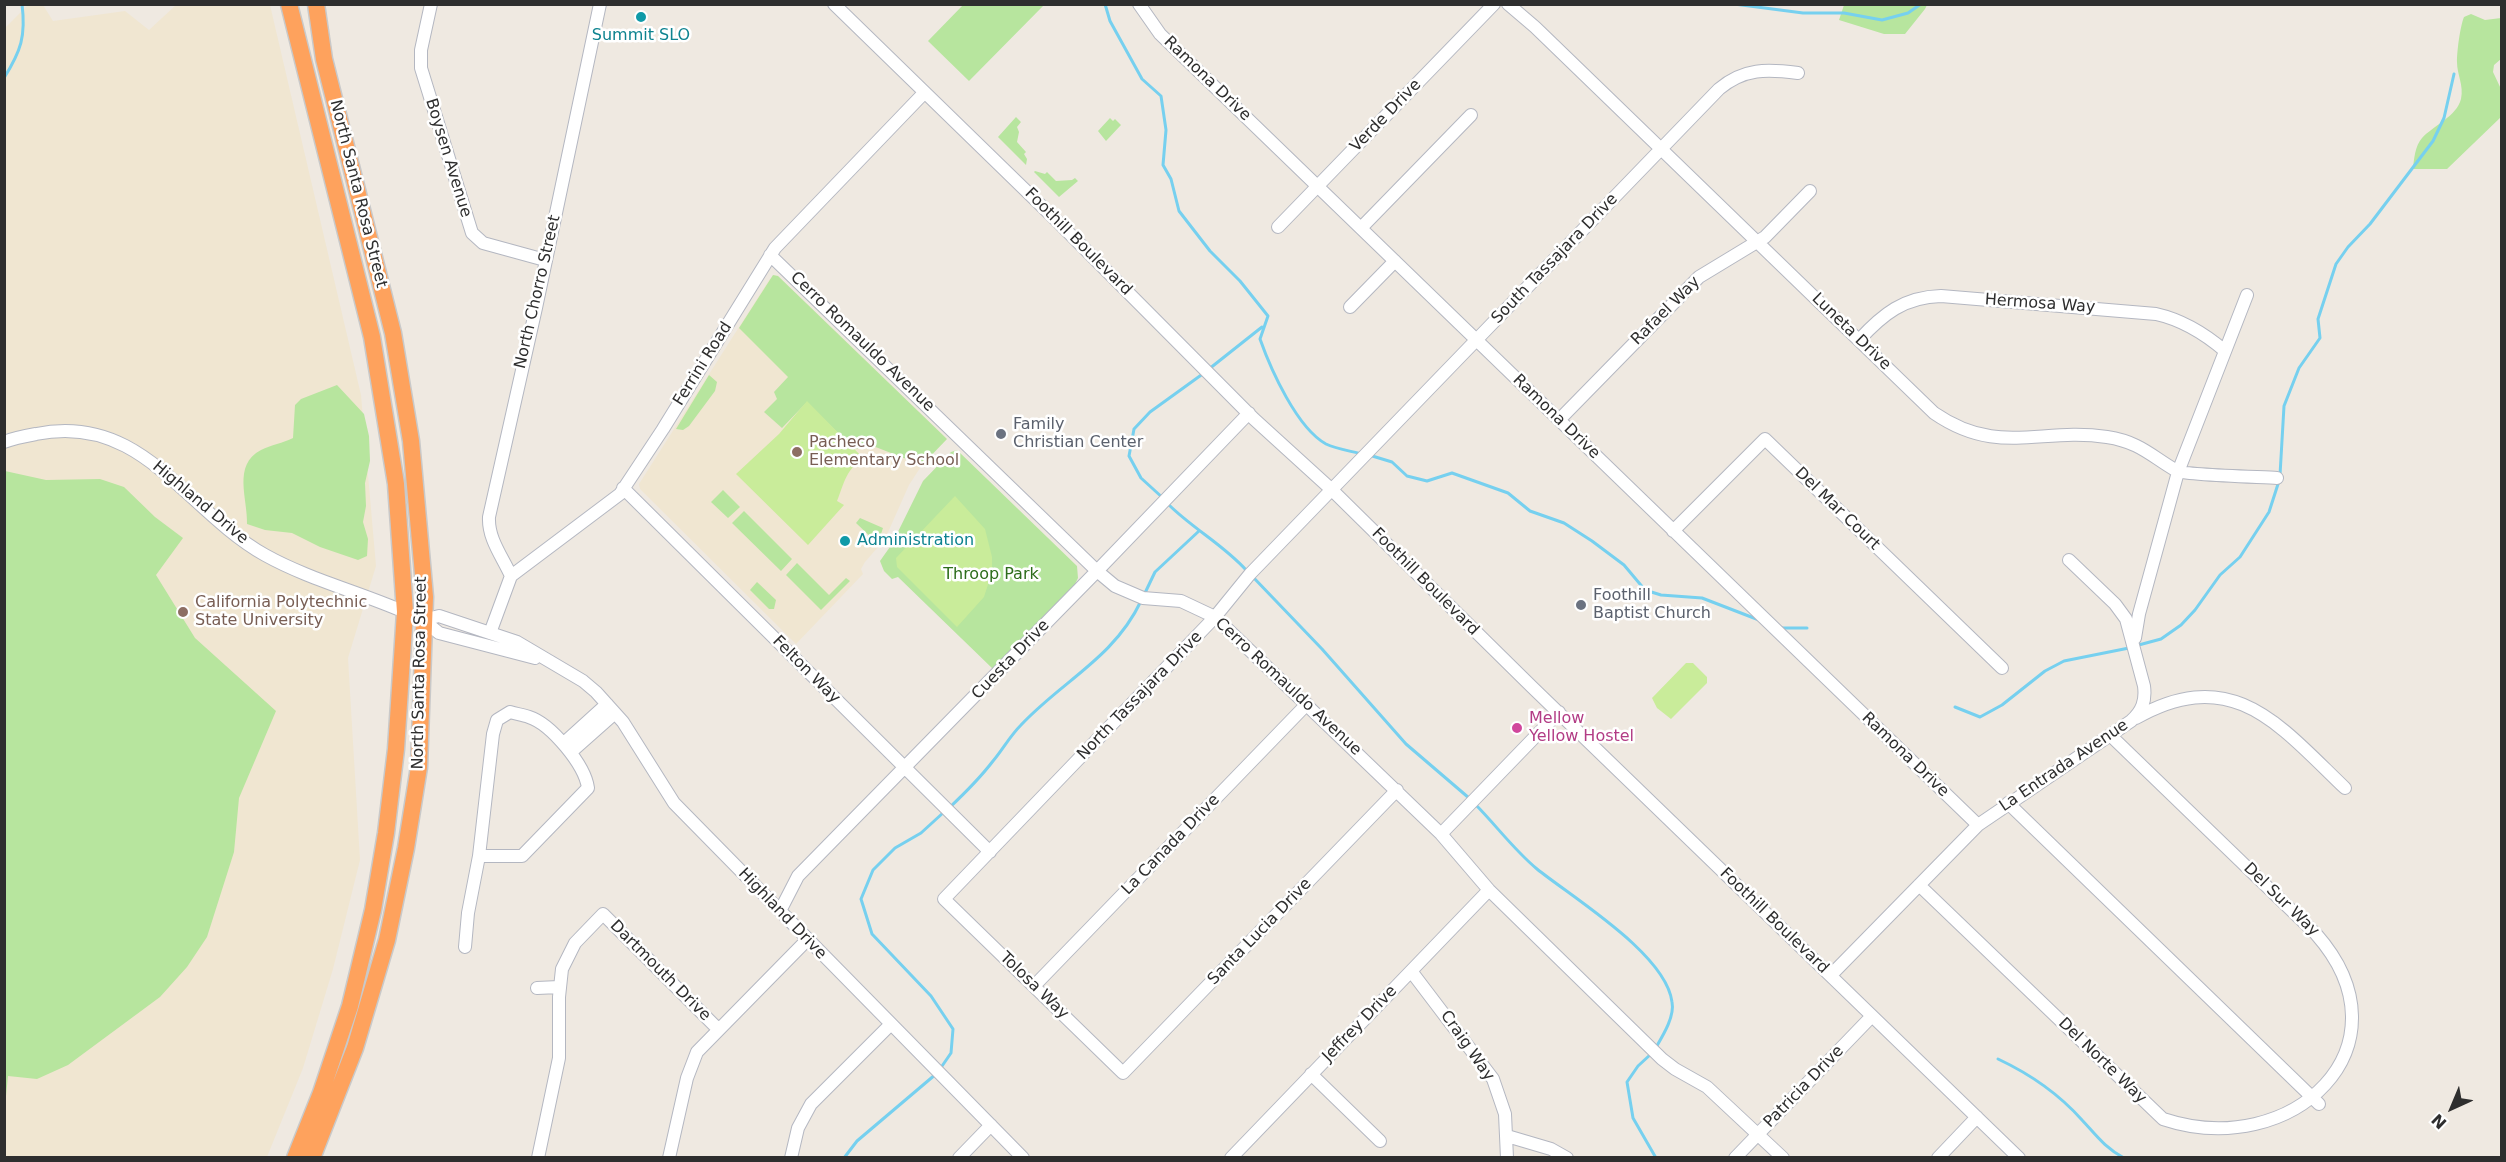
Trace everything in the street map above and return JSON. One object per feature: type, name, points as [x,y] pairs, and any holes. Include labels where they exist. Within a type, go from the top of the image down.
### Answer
[{"type":"highway","name":"North Santa Rosa Street","points":[[289,4],[372,337],[396,483],[405,612],[396,749],[386,833],[373,910],[350,1006],[321,1093],[295,1158]]},
{"type":"highway","name":"North Santa Rosa Street","points":[[312,1158],[355,1048],[387,940],[406,848],[419,767],[425,597],[411,441],[393,333],[324,59],[316,4]]},
{"type":"street","name":"Boysen Avenue","points":[[430,4],[421,50],[421,68],[472,233],[483,243],[545,260]]},
{"type":"street","name":"North Chorro Street","points":[[511,576],[492,541],[488,530],[489,517],[600,4]]},
{"type":"street","name":"Foothill Boulevard","points":[[834,4],[1116,279],[1249,413],[1332,490],[2019,1158]]},
{"type":"street","name":"Ramona Drive","points":[[1139,4],[1160,34],[1978,825]]},
{"type":"street","name":"Verde Drive","points":[[1278,227],[1494,4]]},
{"type":"street","name":"Luneta Drive","points":[[1508,4],[1535,27],[1934,413],[1966,431],[2003,438],[2087,435],[2110,437],[2151,452],[2178,472]]},
{"type":"street","name":"South Tassajara Drive","points":[[1332,490],[1719,89],[1739,75],[1762,70],[1798,73]]},
{"type":"street","name":"Ferrini Road","points":[[511,576],[620,494],[663,429],[770,255],[924,93]]},
{"type":"street","points":[[1361,228],[1471,116]]},
{"type":"street","name":"Rafael Way","points":[[1559,420],[1700,277],[1758,243],[1785,220],[1810,191]]},
{"type":"street","name":"Cerro Romauldo Avenue","points":[[770,255],[1097,572],[1115,586],[1143,598],[1181,601],[1215,617],[1397,790],[1441,834],[1489,890],[1662,1059],[1707,1087],[1783,1158]]},
{"type":"street","points":[[1350,307],[1395,261]]},
{"type":"street","name":"La Entrada Avenue","points":[[1831,975],[1978,825],[2131,721],[2141,709],[2145,694],[2134,646],[2139,614],[2178,472],[2247,295]]},
{"type":"street","name":"Hermosa Way","points":[[1859,340],[1888,312],[1900,304],[1920,298],[1941,296],[2156,314],[2193,328],[2225,351]]},
{"type":"street","name":"Cuesta Drive","points":[[780,911],[798,876],[1097,572],[1249,413]]},
{"type":"street","name":"Highland Drive","points":[[4,442],[52,431],[79,431],[103,436],[148,458],[242,541],[264,555],[286,566],[423,620],[439,633],[554,663]]},
{"type":"street","name":"Del Mar Court","points":[[1673,531],[1765,440],[2002,668]]},
{"type":"street","points":[[2178,472],[2277,478]]},
{"type":"street","name":"Felton Way","points":[[623,488],[990,852]]},
{"type":"street","name":"North Tassajara Drive","points":[[944,899],[1215,617],[1250,574],[1332,490]]},
{"type":"street","points":[[2069,560],[2119,608],[2128,625],[2134,646]]},
{"type":"street","points":[[490,633],[511,576]]},
{"type":"street","name":"Highland Drive","points":[[423,620],[439,616],[517,642],[583,681],[611,708],[646,757],[674,803],[1023,1158]]},
{"type":"street","points":[[2131,721],[2160,706],[2184,699],[2207,697],[2237,702],[2259,711],[2278,724],[2345,788]]},
{"type":"street","name":"La Canada Drive","points":[[1034,986],[1307,704]]},
{"type":"street","points":[[567,748],[611,708]]},
{"type":"street","points":[[465,947],[468,913],[479,856],[493,734],[497,720],[510,712],[531,717],[567,748],[586,776],[588,788],[522,856],[479,856]]},
{"type":"street","points":[[1441,834],[1559,712]]},
{"type":"street","name":"Del Sur Way","points":[[2110,735],[2316,934],[2339,964],[2351,1000],[2352,1037],[2340,1073],[2319,1104]]},
{"type":"street","name":"Santa Lucia Drive","points":[[1124,1073],[1397,790]]},
{"type":"street","points":[[2008,803],[2319,1104],[2297,1122]]},
{"type":"street","name":"Del Norte Way","points":[[1919,885],[2149,1107],[2180,1129],[2225,1140]]},
{"type":"street","name":"Jeffrey Drive","points":[[1230,1158],[1489,890]]},
{"type":"street","name":"Tolosa Way","points":[[944,899],[1124,1073]]},
{"type":"street","name":"Dartmouth Drive","points":[[559,987],[562,969],[571,949],[603,914],[718,1029]]},
{"type":"street","points":[[669,1158],[693,1060],[703,1044],[807,940]]},
{"type":"street","name":"Craig Way","points":[[1411,971],[1493,1079],[1506,1114],[1507,1158]]},
{"type":"street","points":[[537,988],[559,987],[559,1058],[538,1158]]},
{"type":"street","name":"Patricia Drive","points":[[1735,1158],[1872,1016]]},
{"type":"street","points":[[791,1158],[801,1120],[811,1104],[891,1024]]},
{"type":"street","points":[[1311,1074],[1380,1141]]},
{"type":"street","points":[[1938,1158],[1977,1117]]},
{"type":"street","points":[[959,1158],[991,1125]]},
{"type":"street","points":[[1507,1136],[1551,1149],[1568,1158]]},
{"type":"shaded area","name":"California Polytechnic State University","points":[[28,5],[43,5],[53,21],[125,11],[149,30],[176,5],[270,5],[361,395],[376,566],[348,658],[360,860],[333,969],[303,1068],[267,1157],[5,1157],[4,29]]},
{"type":"shaded area","name":"Pacheco Elementary School","points":[[774,275],[778,276],[947,439],[922,465],[909,485],[885,539],[861,569],[863,574],[796,644],[640,489],[639,484]]},
{"type":"green space","points":[[1844,4],[1927,5],[1905,34],[1884,34],[1839,20]]},
{"type":"green space","points":[[963,5],[1044,5],[969,81],[928,41]]},
{"type":"green space","points":[[2471,14],[2485,20],[2501,18],[2501,59],[2494,65],[2493,72],[2501,89],[2501,117],[2447,169],[2413,169],[2415,153],[2420,141],[2450,116],[2459,105],[2462,89],[2457,62],[2458,46],[2464,17]]},
{"type":"green space","points":[[1016,117],[1021,122],[1017,127],[1019,132],[1017,142],[1026,152],[1024,154],[1027,159],[1026,165],[998,137]]},
{"type":"green space","points":[[1110,118],[1113,121],[1115,119],[1121,125],[1106,141],[1098,131]]},
{"type":"green space","points":[[1035,171],[1045,174],[1047,172],[1056,181],[1075,178],[1078,181],[1059,197]]},
{"type":"green space","points":[[773,275],[778,276],[947,439],[922,465],[873,446],[854,449],[807,402],[782,428],[764,412],[777,399],[774,392],[788,377],[739,328]]},
{"type":"green space","points":[[709,375],[717,382],[715,391],[689,426],[683,430],[676,429]]},
{"type":"green space","points":[[337,385],[364,414],[369,436],[370,461],[365,483],[366,506],[363,522],[368,539],[367,556],[358,560],[320,547],[292,533],[265,530],[247,524],[243,483],[247,464],[252,456],[261,450],[293,438],[295,405],[301,399]]},
{"type":"green space","points":[[807,401],[867,462],[855,465],[851,470],[837,501],[844,505],[808,545],[736,474],[779,434]]},
{"type":"green space","name":"Throop Park","points":[[957,450],[1077,566],[1078,578],[1075,584],[993,669],[898,577],[892,579],[884,571],[880,561],[892,544],[923,481],[951,452]]},
{"type":"green space","points":[[5,471],[46,480],[100,479],[124,487],[155,517],[183,538],[156,575],[195,638],[276,711],[239,798],[234,852],[207,937],[187,967],[160,997],[68,1065],[37,1079],[8,1076],[5,1106]]},
{"type":"green space","points":[[723,490],[740,507],[728,518],[711,502]]},
{"type":"green space","points":[[955,496],[985,529],[992,557],[992,572],[984,597],[957,627],[897,567],[896,558]]},
{"type":"green space","points":[[744,511],[792,559],[781,571],[732,523]]},
{"type":"green space","points":[[860,518],[883,528],[879,540],[875,541],[856,523]]},
{"type":"green space","points":[[797,563],[829,595],[846,578],[850,581],[821,610],[786,575]]},
{"type":"green space","points":[[757,582],[776,600],[774,609],[769,609],[750,590]]},
{"type":"green space","points":[[1686,663],[1693,663],[1707,677],[1707,683],[1671,719],[1657,708],[1652,698]]},
{"type":"waterway","points":[[4,78],[15,60],[21,43],[22,4]]},
{"type":"waterway","points":[[1105,4],[1110,21],[1142,79],[1161,96],[1166,130],[1163,165],[1171,179],[1179,211],[1210,251],[1240,281],[1268,316],[1260,339],[1278,382],[1295,412],[1315,436],[1326,444],[1362,454]]},
{"type":"waterway","points":[[1734,4],[1803,13],[1844,13],[1882,20],[1908,13],[1921,4]]},
{"type":"waterway","points":[[2280,475],[2284,406],[2299,368],[2320,338],[2318,319],[2336,264],[2348,247],[2370,224],[2433,141],[2444,118],[2454,74]]},
{"type":"waterway","points":[[1209,369],[1262,327]]},
{"type":"waterway","points":[[1164,499],[1141,478],[1129,456],[1134,429],[1150,412],[1204,373]]},
{"type":"waterway","points":[[1369,455],[1392,462],[1407,476],[1427,481],[1452,473],[1508,493],[1530,511],[1564,523],[1592,541],[1624,565],[1645,590],[1661,595],[1702,598],[1759,620]]},
{"type":"waterway","points":[[2135,646],[2161,639],[2181,625],[2195,610],[2220,575],[2240,557],[2269,512],[2279,481]]},
{"type":"waterway","points":[[1168,504],[1247,571]]},
{"type":"waterway","points":[[1144,595],[1155,572],[1199,531]]},
{"type":"waterway","points":[[1252,576],[1322,649],[1406,744],[1469,798]]},
{"type":"waterway","points":[[949,808],[983,773],[1021,725],[1117,638],[1141,601]]},
{"type":"waterway","points":[[1782,628],[1807,628]]},
{"type":"waterway","points":[[1955,707],[1980,717],[2002,705],[2045,671],[2064,661],[2129,648]]},
{"type":"waterway","points":[[1474,803],[1528,861],[1616,928],[1653,965],[1666,984],[1672,1002],[1672,1014],[1655,1049]]},
{"type":"waterway","points":[[940,1069],[951,1053],[953,1029],[931,996],[872,934],[861,899],[873,870],[895,848],[921,833],[944,812]]},
{"type":"waterway","points":[[1651,1054],[1638,1066],[1627,1082],[1633,1118],[1656,1158]]},
{"type":"waterway","points":[[1998,1059],[2021,1071],[2053,1093],[2073,1110],[2106,1146],[2124,1158]]},
{"type":"waterway","points":[[844,1158],[857,1141],[936,1074]]},
{"type":"place","name":"Summit SLO","points":[[641,17]]},
{"type":"place","name":"Family Christian Center","points":[[1001,434]]},
{"type":"place","name":"Pacheco Elementary School","points":[[797,452]]},
{"type":"place","name":"Administration","points":[[845,541]]},
{"type":"place","name":"Foothill Baptist Church","points":[[1581,605]]},
{"type":"place","name":"California Polytechnic State University","points":[[183,612]]},
{"type":"place","name":"Mellow Yellow Hostel","points":[[1517,728]]}]
